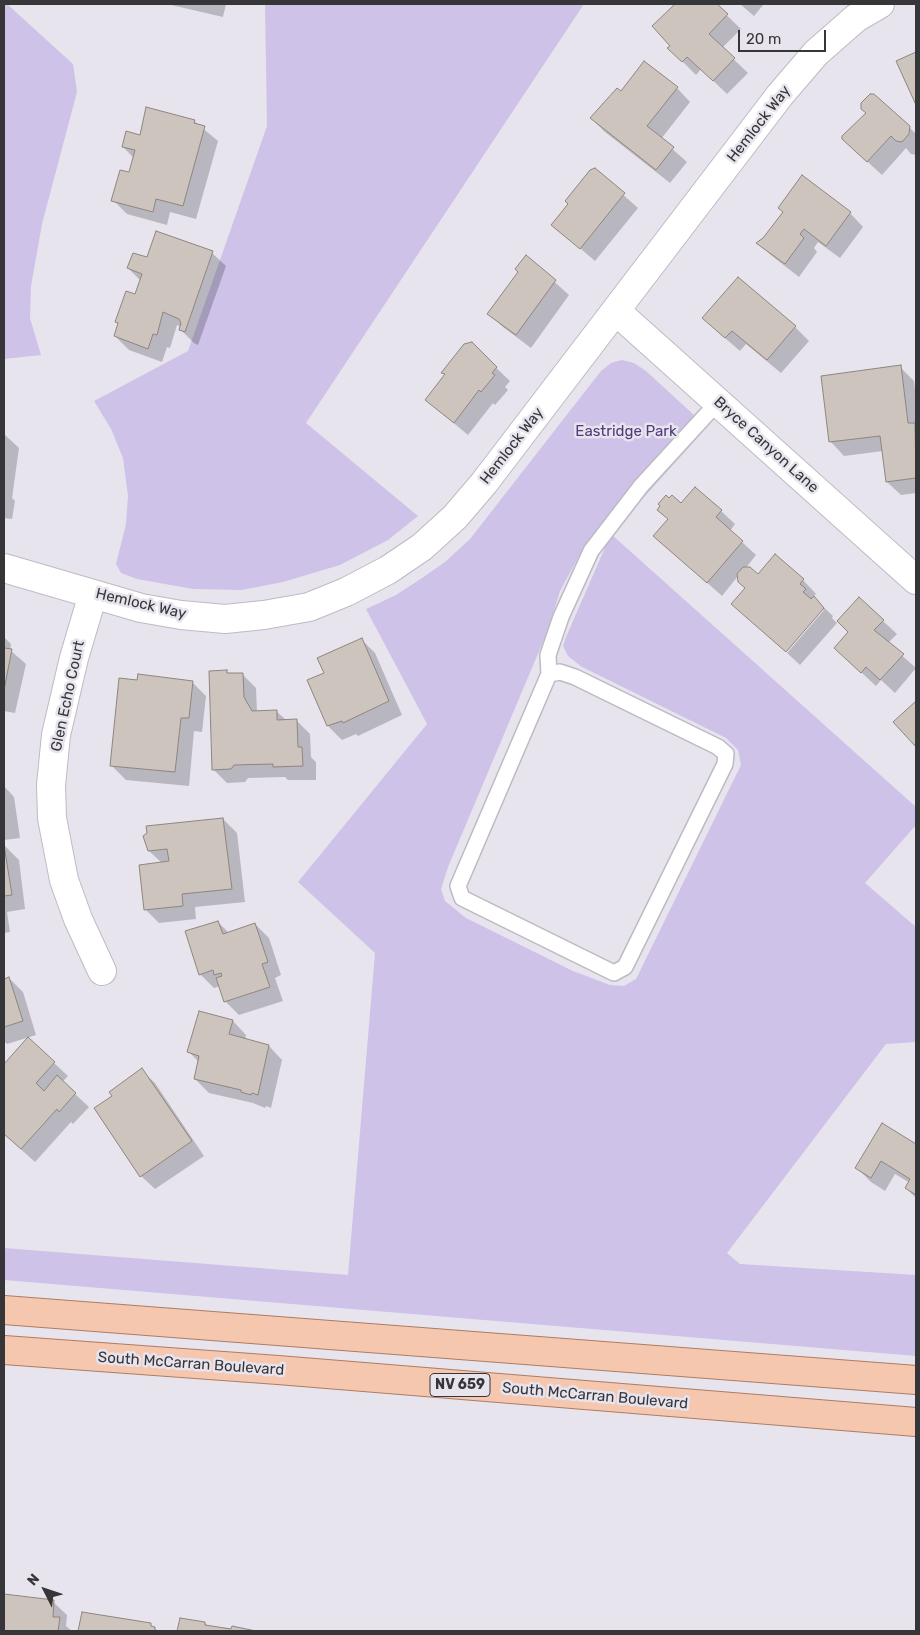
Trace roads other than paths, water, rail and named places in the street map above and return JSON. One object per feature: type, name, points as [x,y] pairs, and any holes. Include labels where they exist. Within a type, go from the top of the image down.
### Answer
[{"type":"main road","points":[[4,1310],[916,1380]]},
{"type":"main road","name":"South McCarran Boulevard","points":[[4,1350],[916,1422]]},
{"type":"street","name":"Hemlock Way","points":[[4,568],[173,614],[225,619],[264,615],[309,606],[346,592],[388,570],[422,547],[460,510],[484,483],[780,95],[816,53],[856,18],[880,4]]},
{"type":"street","name":"Bryce Canyon Lane","points":[[616,311],[916,580]]},
{"type":"street","name":"Glen Echo Court","points":[[94,594],[74,658],[56,735],[52,785],[52,818],[64,880],[78,919],[102,971]]},
{"type":"lane","points":[[548,674],[560,672],[575,677],[718,747],[726,754],[725,764],[626,967],[614,973],[600,968],[462,898],[458,886],[548,674],[548,656],[561,618],[591,551],[641,486],[718,402]]},
{"type":"park label","name":"Eastridge Park","points":[[626,432]]}]
